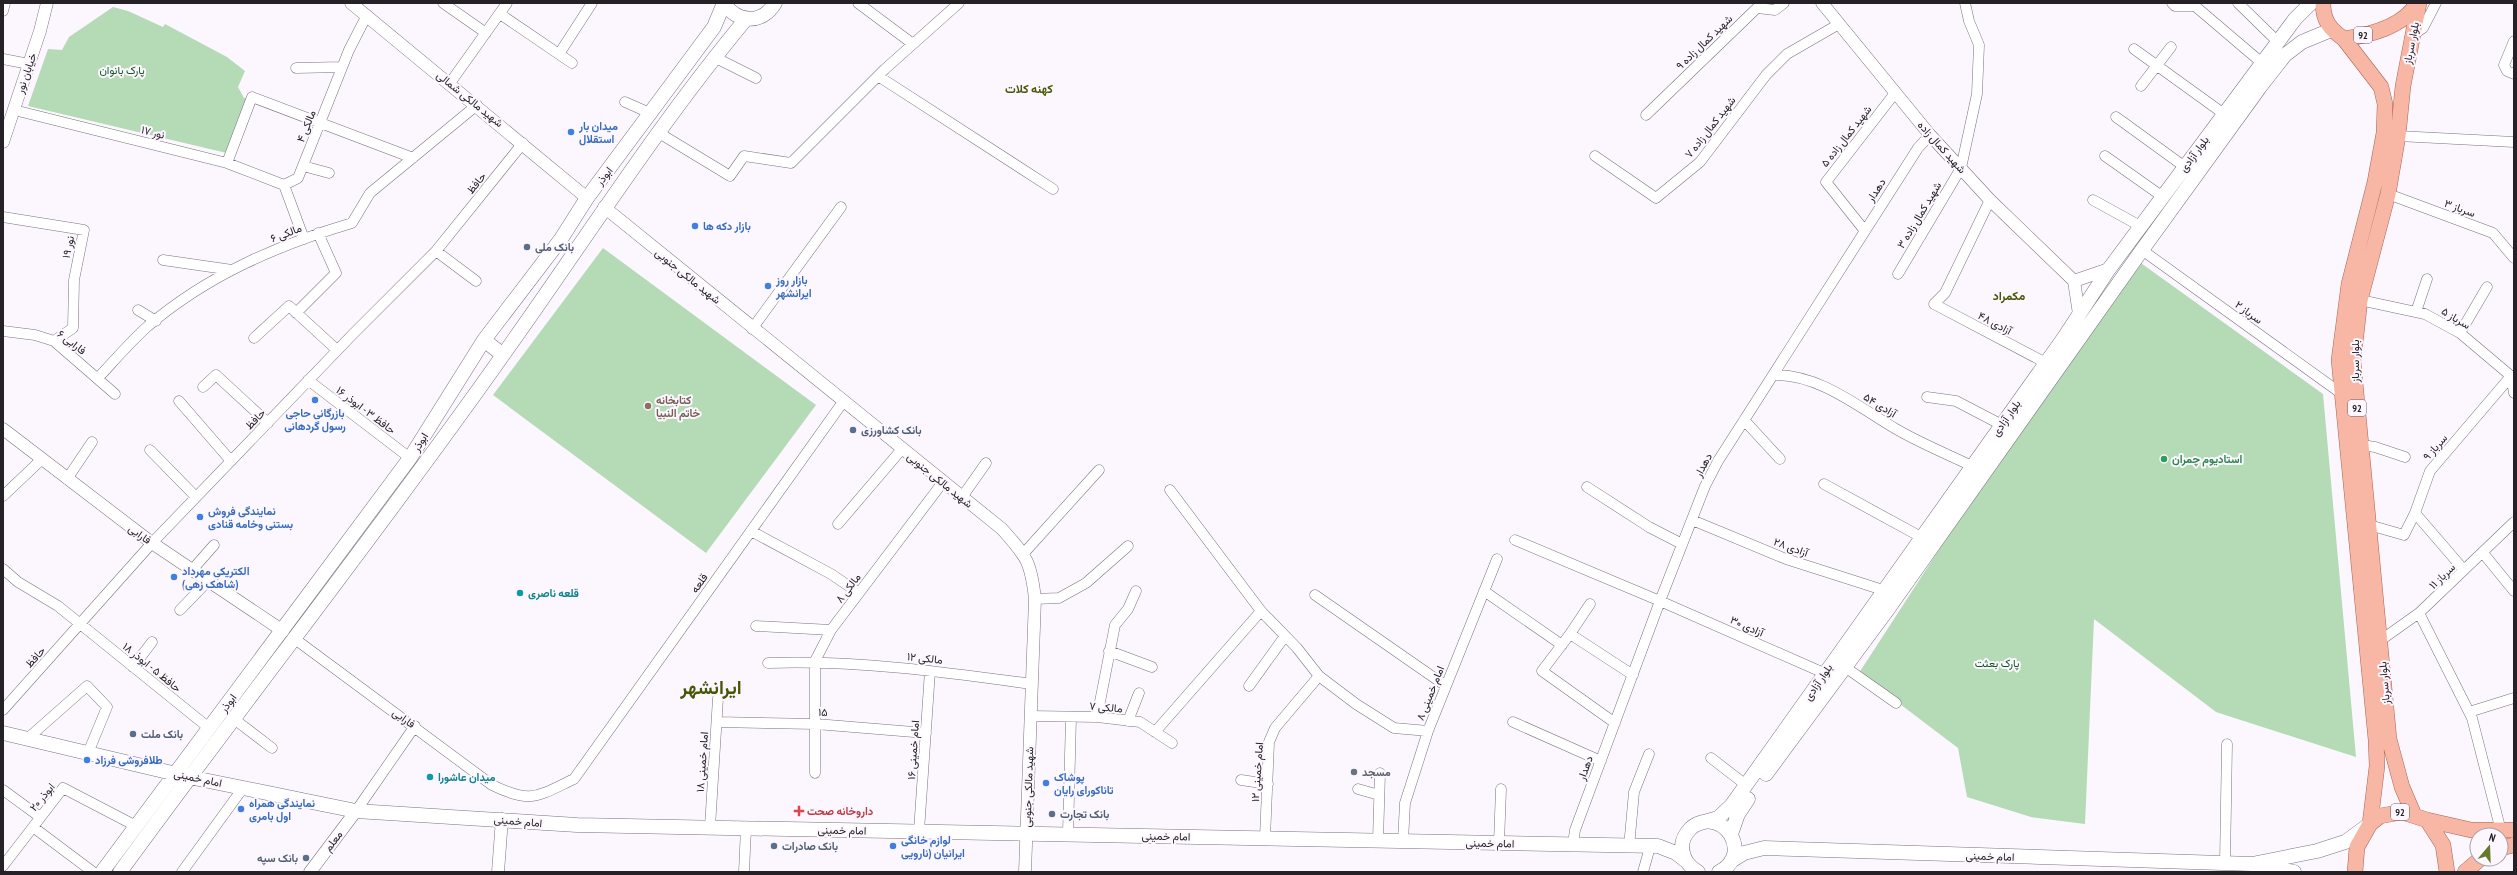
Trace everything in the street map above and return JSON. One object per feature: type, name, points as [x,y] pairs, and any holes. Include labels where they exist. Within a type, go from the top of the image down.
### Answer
[{"type":"main road","points":[[724,3],[729,11],[746,19],[763,16],[775,3]]},
{"type":"main road","name":"ابوذر","points":[[102,872],[174,773],[283,631],[410,458],[484,340],[561,240],[587,198],[652,114],[714,27],[724,3]]},
{"type":"main road","name":"بلوار آزادی","points":[[1654,847],[1722,814],[1732,806],[1883,590],[2046,363],[2109,269],[2142,227],[2262,63],[2310,3]]},
{"type":"main road","points":[[2323,3],[2324,18],[2331,30]]},
{"type":"main road","name":"92","points":[[2331,30],[2344,39],[2357,37],[2400,22],[2412,13],[2418,3]]},
{"type":"main road","name":"بلوار سرباز","points":[[2418,3],[2403,86],[2398,136],[2388,194],[2360,300],[2353,361],[2368,525],[2381,640],[2389,739],[2402,787],[2421,818]]},
{"type":"main road","name":"ابوذر","points":[[120,872],[189,777],[295,639],[503,355],[604,207],[714,57],[746,19]]},
{"type":"main road","name":"بلوار آزادی","points":[[1727,867],[1735,849],[1732,838],[1743,805],[1844,667],[2142,250],[2286,55],[2302,42],[2331,30]]},
{"type":"main road","name":"بلوار سرباز","points":[[2344,39],[2381,86],[2385,104],[2384,133],[2375,182],[2349,284],[2342,323],[2339,360],[2376,740],[2377,766],[2370,824]]},
{"type":"main road","points":[[484,340],[503,355]]},
{"type":"main road","name":"امام خمینی","points":[[3,733],[189,777],[356,811],[502,819],[577,825],[1026,832],[1654,847],[1676,853],[1698,872]]},
{"type":"main road","name":"92","points":[[2355,872],[2357,847],[2370,824],[2380,816],[2391,812],[2469,830]]},
{"type":"main road","name":"92","points":[[2421,818],[2443,845],[2447,872]]},
{"type":"main road","points":[[1686,861],[1682,844],[1693,827],[1712,822],[1726,828],[1732,838],[1747,846],[1764,848]]},
{"type":"main road","points":[[2248,868],[2317,851],[2345,842],[2370,824]]},
{"type":"main road","name":"امام خمینی","points":[[1727,867],[1744,853],[1764,848],[2248,868]]},
{"type":"main road","points":[[2248,868],[2294,872]]},
{"type":"street","points":[[3,11],[5,3]]},
{"type":"street","name":"خیابان نور","points":[[3,142],[29,64],[47,3]]},
{"type":"street","name":"شهید مالکی شمالی","points":[[351,3],[523,143],[587,198]]},
{"type":"street","points":[[443,3],[486,33]]},
{"type":"street","points":[[450,83],[508,3]]},
{"type":"street","points":[[559,54],[592,3]]},
{"type":"street","points":[[858,3],[913,44]]},
{"type":"street","points":[[659,133],[730,176],[744,156],[791,163],[878,76],[959,3]]},
{"type":"street","name":"شهید کمال زاده ۹","points":[[1646,115],[1757,8],[1775,10],[1784,3]]},
{"type":"street","name":"شهید کمال زاده","points":[[1822,3],[1930,135],[1990,200],[2074,281]]},
{"type":"street","name":"شهید کمال زاده ۳","points":[[1898,274],[1961,168],[1977,94],[1979,45],[1968,21],[1965,3]]},
{"type":"street","points":[[2172,3],[2175,6],[2195,6],[2262,63]]},
{"type":"street","points":[[2238,3],[2278,42]]},
{"type":"street","points":[[2413,35],[2423,28],[2436,3]]},
{"type":"street","points":[[500,14],[572,63]]},
{"type":"street","name":"مالکی ۴","points":[[284,184],[298,178],[342,67],[367,15]]},
{"type":"street","name":"شهید کمال زاده ۷","points":[[1595,156],[1656,198],[1700,162],[1766,75],[1787,54],[1839,24]]},
{"type":"street","points":[[2514,41],[2504,65],[2507,71],[2514,74]]},
{"type":"street","points":[[2141,86],[2158,66],[2171,47]]},
{"type":"street","points":[[2134,49],[2224,114]]},
{"type":"street","points":[[714,57],[756,78]]},
{"type":"street","points":[[3,59],[29,64]]},
{"type":"street","points":[[296,68],[342,67]]},
{"type":"street","points":[[878,76],[1053,189]]},
{"type":"street","name":"شهید کمال زاده ۵","points":[[1865,231],[1826,182],[1895,93]]},
{"type":"street","points":[[228,163],[252,97],[413,158]]},
{"type":"street","points":[[625,102],[652,114]]},
{"type":"street","name":"مالکی ۶","points":[[98,378],[156,321],[203,286],[253,259],[318,233],[352,222],[370,193],[477,105]]},
{"type":"street","name":"نور ۱۷","points":[[14,110],[228,163],[284,184]]},
{"type":"street","points":[[2116,117],[2185,167]]},
{"type":"street","name":"دهدار","points":[[1573,844],[1575,830],[1660,601],[1682,544],[1718,461],[1918,148],[1930,135]]},
{"type":"street","points":[[2398,136],[2514,142]]},
{"type":"street","name":"حافظ","points":[[3,710],[152,543],[337,350],[436,251],[523,143]]},
{"type":"street","points":[[2105,156],[2163,197]]},
{"type":"street","points":[[303,166],[329,173]]},
{"type":"street","points":[[284,184],[304,239]]},
{"type":"street","name":"سرباز ۳","points":[[2388,194],[2493,233],[2514,258]]},
{"type":"street","name":"آزادی ۴۸","points":[[1990,200],[1945,293],[1934,304],[2046,363]]},
{"type":"street","points":[[2093,200],[2142,227]]},
{"type":"street","name":"شهید مالکی جنوبی","points":[[604,207],[752,329],[1002,529],[1024,553],[1032,574],[1035,599],[1025,872]]},
{"type":"street","points":[[752,329],[842,208]]},
{"type":"street","name":"نور ۱۹","points":[[3,217],[84,230],[74,280],[73,328],[54,340]]},
{"type":"street","points":[[296,313],[336,272],[318,233]]},
{"type":"street","name":"سرباز ۲","points":[[2142,250],[2342,394]]},
{"type":"street","points":[[436,251],[476,280]]},
{"type":"street","points":[[163,260],[232,270]]},
{"type":"street","points":[[2079,314],[2074,281],[2109,269]]},
{"type":"street","points":[[2416,312],[2427,279]]},
{"type":"street","points":[[2460,333],[2487,287]]},
{"type":"street","name":"سرباز ۵","points":[[2360,300],[2425,314],[2460,333],[2511,376]]},
{"type":"street","points":[[254,338],[288,306],[337,350]]},
{"type":"street","points":[[138,310],[156,321]]},
{"type":"street","name":"فارابی ۶","points":[[3,331],[35,334],[54,340],[116,394]]},
{"type":"street","points":[[203,387],[216,375],[268,423]]},
{"type":"street","name":"آزادی ۵۴","points":[[1773,375],[1792,375],[1814,381],[1898,430],[1972,466]]},
{"type":"street","points":[[2511,376],[2514,393]]},
{"type":"street","name":"سرباز ۹","points":[[2368,525],[2404,535],[2415,513],[2430,471],[2511,376]]},
{"type":"street","name":"حافظ ۳ - ابوذر ۱۶","points":[[308,380],[410,458]]},
{"type":"street","points":[[1927,397],[1956,402],[2002,425]]},
{"type":"street","points":[[179,401],[232,460]]},
{"type":"street","name":"قلعه","points":[[574,779],[844,402]]},
{"type":"street","points":[[1744,420],[1780,459]]},
{"type":"street","name":"فارابی","points":[[3,429],[41,460],[152,543],[283,631]]},
{"type":"street","points":[[66,479],[92,442]]},
{"type":"street","points":[[2361,445],[2375,447],[2405,457]]},
{"type":"street","points":[[838,524],[902,449]]},
{"type":"street","points":[[150,450],[196,497]]},
{"type":"street","points":[[3,496],[41,460]]},
{"type":"street","points":[[962,497],[986,463]]},
{"type":"street","points":[[1024,553],[1099,470]]},
{"type":"street","name":"مالکی ۸","points":[[815,773],[815,661],[831,630],[943,482]]},
{"type":"street","points":[[1824,484],[1921,537]]},
{"type":"street","points":[[1587,487],[1649,527],[1682,544]]},
{"type":"street","points":[[1170,490],[1261,611],[1285,636],[1319,676],[1356,704],[1394,728],[1428,731]]},
{"type":"street","points":[[2415,513],[2464,570]]},
{"type":"street","name":"آزادی ۲۸","points":[[1692,520],[1786,559],[1883,590]]},
{"type":"street","name":"سرباز ۱۱","points":[[2381,640],[2419,613],[2514,522]]},
{"type":"street","points":[[751,531],[818,567],[859,593]]},
{"type":"street","name":"آزادی ۳۰","points":[[1515,540],[1660,601],[1824,674]]},
{"type":"street","points":[[192,570],[214,545]]},
{"type":"street","points":[[1035,599],[1059,598],[1086,583],[1128,546]]},
{"type":"street","points":[[2483,553],[2514,591]]},
{"type":"street","name":"امام خمینی ۸","points":[[1403,841],[1404,803],[1428,731],[1497,559]]},
{"type":"street","name":"حافظ ۵ - ابوذر ۱۸","points":[[3,569],[18,582],[58,606],[208,728]]},
{"type":"street","points":[[180,610],[208,581]]},
{"type":"street","points":[[1098,717],[1115,625],[1128,609],[1136,591]]},
{"type":"street","points":[[1484,591],[1562,645]]},
{"type":"street","points":[[1315,595],[1446,686]]},
{"type":"street","points":[[1590,604],[1570,634],[1542,671],[1615,723]]},
{"type":"street","points":[[1155,732],[1261,611]]},
{"type":"street","points":[[2419,613],[2469,712],[2506,827]]},
{"type":"street","points":[[756,626],[831,630]]},
{"type":"street","points":[[1570,634],[1633,675]]},
{"type":"street","points":[[1249,686],[1285,636]]},
{"type":"street","name":"فارابی","points":[[295,639],[415,726],[492,785],[514,795],[527,797],[538,796],[574,779]]},
{"type":"street","points":[[133,667],[152,642]]},
{"type":"street","points":[[1109,651],[1152,667]]},
{"type":"street","name":"مالکی ۱۲","points":[[768,663],[815,661],[930,670],[1032,684]]},
{"type":"street","points":[[1844,667],[1896,703]]},
{"type":"street","name":"امام خمینی ۱۶","points":[[919,831],[930,670]]},
{"type":"street","name":"امام خمینی ۱۲","points":[[1265,838],[1269,742],[1275,728],[1319,676]]},
{"type":"street","points":[[26,739],[87,686],[108,707],[88,753]]},
{"type":"street","points":[[1128,720],[1139,693]]},
{"type":"street","name":"امام خمینی ۱۸","points":[[710,827],[718,698]]},
{"type":"street","points":[[2469,712],[2514,698]]},
{"type":"street","name":"مالکی ۷","points":[[1031,716],[1098,717],[1140,722],[1172,743]]},
{"type":"street","points":[[1068,833],[1071,717]]},
{"type":"street","points":[[234,719],[272,748]]},
{"type":"street","name":"۱۵","points":[[717,722],[816,724],[926,733]]},
{"type":"street","points":[[1514,722],[1601,761]]},
{"type":"street","points":[[356,811],[415,726]]},
{"type":"street","points":[[2227,744],[2227,868]]},
{"type":"street","points":[[1629,847],[1634,792],[1649,754]]},
{"type":"street","points":[[1711,758],[1746,785]]},
{"type":"street","points":[[1378,840],[1380,773]]},
{"type":"street","points":[[1240,780],[1268,784]]},
{"type":"street","name":"ابوذر ۲۰","points":[[3,866],[63,788],[136,826]]},
{"type":"street","points":[[182,872],[243,788]]},
{"type":"street","points":[[1358,789],[1379,795]]},
{"type":"street","points":[[1499,843],[1501,789]]},
{"type":"street","points":[[3,790],[40,817]]},
{"type":"street","name":"معلم","points":[[310,872],[356,811]]},
{"type":"street","points":[[498,872],[502,819]]},
{"type":"street","points":[[33,827],[93,872]]},
{"type":"street","points":[[744,872],[746,828]]},
{"type":"street","points":[[1643,872],[1654,847]]},
{"type":"green space","name":"پارک بانوان","points":[[113,7],[128,11],[163,27],[165,24],[227,57],[245,71],[238,87],[244,98],[252,97],[231,154],[28,106],[48,49],[62,50],[69,37]]},
{"type":"green space","points":[[603,248],[816,405],[706,553],[493,395]]},
{"type":"green space","name":"استادیوم چمران","points":[[2138,261],[2323,394],[2356,757],[2216,712],[2094,619],[2085,824],[2031,817],[1967,797],[1958,748],[1859,673],[1955,525]]},
{"type":"place","name":"میدان بار استقلال","points":[[571,132]]},
{"type":"place","name":"بازار دکه ها","points":[[695,226]]},
{"type":"place","name":"بانک ملی","points":[[527,247]]},
{"type":"place","name":"بازار روز ایرانشهر","points":[[768,286]]},
{"type":"place","name":"بازرگانی حاجی رسول گردهانی","points":[[315,400]]},
{"type":"place","name":"کتابخانه خاتم النبیا","points":[[648,406]]},
{"type":"place","name":"بانک کشاورزی","points":[[853,430]]},
{"type":"place","name":"استادیوم چمران","points":[[2164,459]]},
{"type":"place","name":"نمایندگی فروش بستنی وخامه قنادی","points":[[200,517]]},
{"type":"place","name":"الکتریکی مهرداد (شاهک زهی)","points":[[174,577]]},
{"type":"place","name":"قلعه ناصری","points":[[520,593]]},
{"type":"place","name":"بانک ملت","points":[[133,734]]},
{"type":"place","name":"طلافروشی فرزاد","points":[[87,760]]},
{"type":"place","name":"مسجد","points":[[1354,772]]},
{"type":"place","name":"میدان عاشورا","points":[[430,777]]},
{"type":"place","name":"پوشاک تاناکورای رایان","points":[[1046,783]]},
{"type":"place","name":"نمایندگی همراه اول بامری","points":[[241,809]]},
{"type":"place","name":"داروخانه صحت","points":[[799,811]]},
{"type":"place","name":"بانک تجارت","points":[[1052,814]]},
{"type":"place","name":"بانک صادرات","points":[[774,846]]},
{"type":"place","name":"لوازم خانگی ایرانیان (نارویی","points":[[893,846]]},
{"type":"place","name":"بانک سپه","points":[[306,858]]},
{"type":"district","name":"کهنه کلات","points":[[1029,89]]},
{"type":"district","name":"مکمراد","points":[[2009,296]]},
{"type":"district","name":"ایرانشهر","points":[[711,687]]},
{"type":"park label","name":"پارک بعثت","points":[[1997,663]]}]
